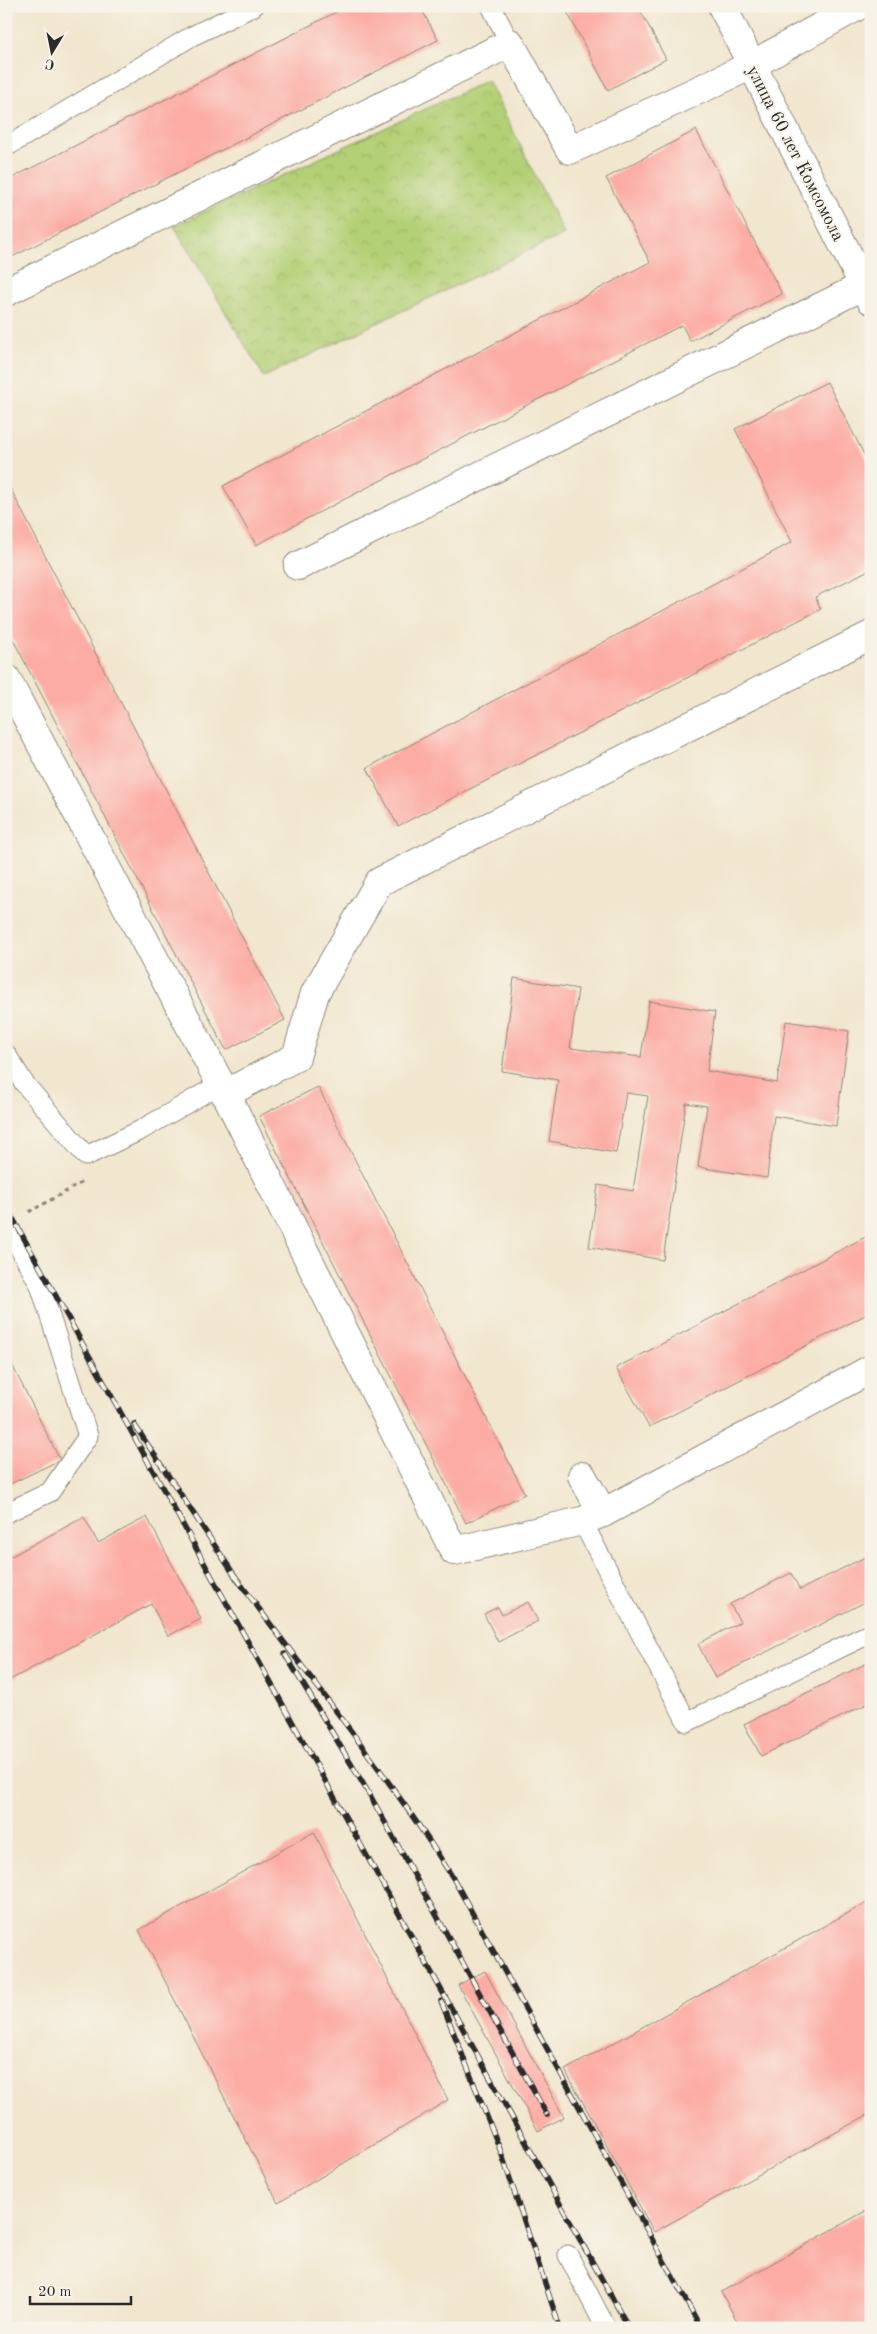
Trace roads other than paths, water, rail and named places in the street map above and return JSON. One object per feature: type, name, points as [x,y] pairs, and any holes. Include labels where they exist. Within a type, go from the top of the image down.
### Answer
[{"type":"street","name":"улица 60 лет Комсомола","points":[[722,6],[865,280]]},
{"type":"street","points":[[6,292],[510,43],[570,150],[752,64],[858,6]]},
{"type":"street","points":[[298,566],[865,280]]},
{"type":"street","points":[[223,1089],[296,1057],[315,993],[379,882],[870,638]]},
{"type":"street","points":[[6,678],[223,1089],[454,1551],[592,1517],[871,1369]]},
{"type":"street","points":[[582,1476],[592,1517]]},
{"type":"lane","points":[[6,147],[192,36],[254,6]]},
{"type":"lane","points":[[491,6],[510,43]]},
{"type":"lane","points":[[6,1054],[24,1083],[86,1156],[223,1089]]},
{"type":"lane","points":[[6,1224],[40,1285],[88,1436],[50,1492],[6,1514]]},
{"type":"lane","points":[[592,1517],[687,1722],[871,1633]]},
{"type":"lane","points":[[568,2255],[606,2328]]},
{"type":"railway","points":[[6,1206],[629,2328]]},
{"type":"railway","points":[[134,1424],[239,1582]]},
{"type":"railway","points":[[235,1576],[374,1762],[453,1878],[701,2328]]},
{"type":"railway","points":[[285,1654],[371,1797],[547,2115]]},
{"type":"railway","points":[[441,2001],[501,2152],[560,2328]]}]
